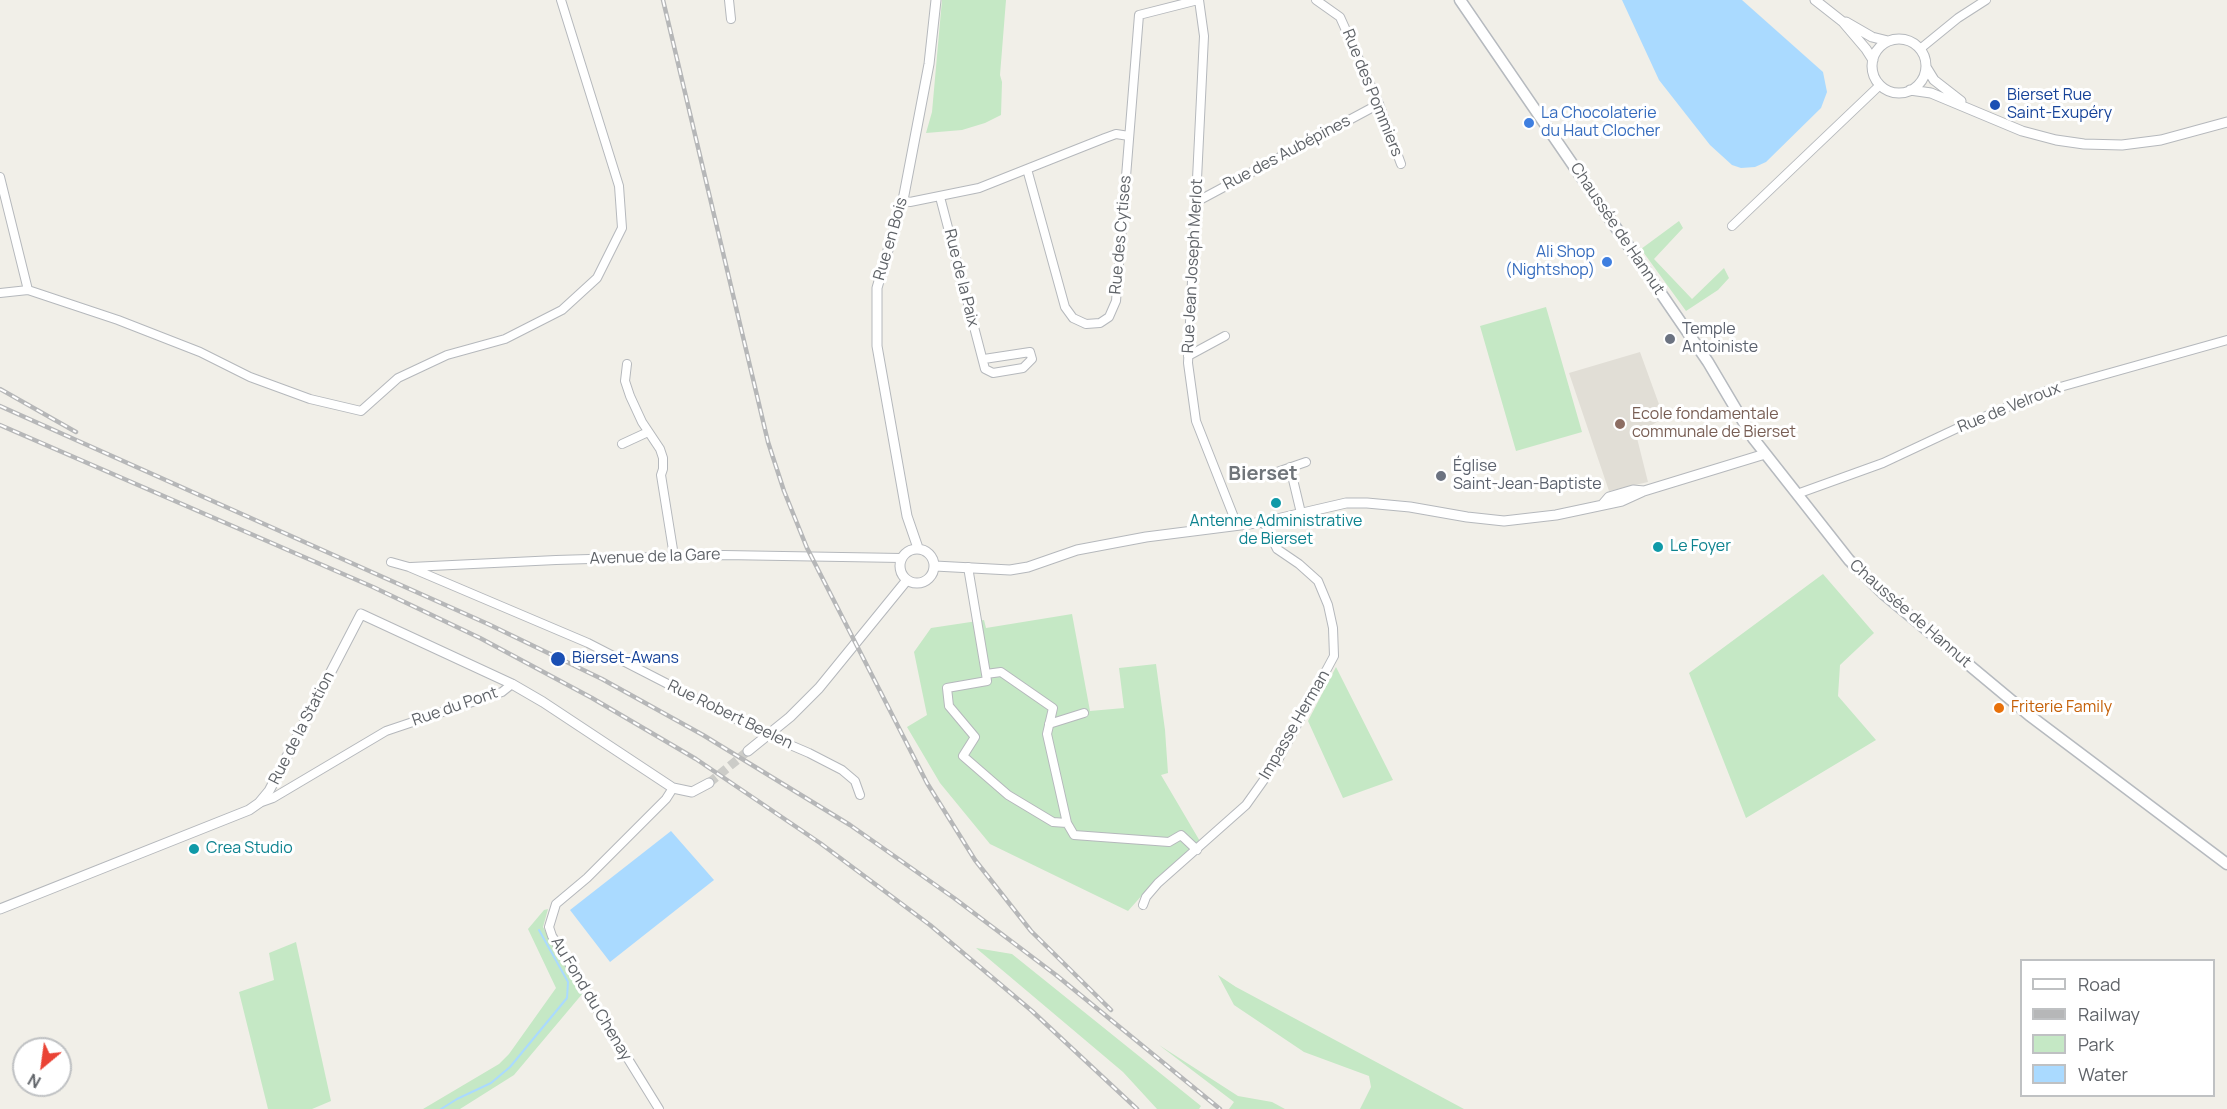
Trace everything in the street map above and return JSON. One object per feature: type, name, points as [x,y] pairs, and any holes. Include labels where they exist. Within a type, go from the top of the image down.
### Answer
[{"type":"main road","name":"Chaussée de Hannut","points":[[1460,0],[1708,362],[1753,438],[1849,560],[1885,595],[2029,715],[2227,864]]},
{"type":"street","points":[[0,293],[28,290],[118,320],[200,352],[250,377],[310,399],[361,411],[398,378],[447,355],[505,339],[561,310],[597,278],[622,228],[619,186],[561,0]]},
{"type":"street","points":[[729,0],[731,19]]},
{"type":"street","name":"Rue en Bois","points":[[918,548],[907,516],[878,346],[877,288],[902,200],[929,64],[936,0]]},
{"type":"street","name":"Rue des Cytises","points":[[1027,169],[1065,307],[1073,318],[1086,324],[1100,323],[1109,317],[1116,301],[1139,15],[1199,0]]},
{"type":"street","name":"Rue Jean Joseph Merlot","points":[[1199,0],[1204,36],[1188,356],[1196,421],[1237,525]]},
{"type":"street","name":"Rue des Pommiers","points":[[1316,0],[1340,16],[1401,164]]},
{"type":"street","points":[[1815,0],[1844,22],[1872,37],[1888,41],[1905,40],[1920,49],[1926,67],[1934,80],[1964,105],[1996,122],[2022,131],[2056,140],[2084,144],[2122,144],[2161,140],[2227,122]]},
{"type":"street","points":[[1920,49],[1958,18],[1986,0]]},
{"type":"street","points":[[1844,22],[1873,60],[1875,77],[1880,85],[1891,91],[1910,90],[1921,81],[1926,67]]},
{"type":"street","points":[[1873,60],[1876,52],[1888,41]]},
{"type":"street","points":[[1732,226],[1880,85]]},
{"type":"street","points":[[1910,90],[1931,93],[1964,105]]},
{"type":"street","name":"Rue des Aubépines","points":[[1196,202],[1378,104]]},
{"type":"street","points":[[902,200],[910,202],[979,188],[1116,134],[1129,136]]},
{"type":"street","points":[[0,177],[28,290]]},
{"type":"street","name":"Rue de la Paix","points":[[940,197],[980,353],[984,359]]},
{"type":"street","points":[[1188,356],[1225,336]]},
{"type":"street","name":"Rue de Velroux","points":[[1797,494],[1882,463],[2046,391],[2227,340]]},
{"type":"street","points":[[1030,352],[1032,359],[1023,368],[993,373],[985,369],[984,359],[1030,352]]},
{"type":"street","points":[[627,364],[625,381],[630,396],[663,458],[661,475],[674,556]]},
{"type":"street","points":[[622,444],[648,432]]},
{"type":"street","points":[[935,566],[1010,570],[1028,567],[1077,550],[1146,537],[1264,522],[1346,503],[1410,507],[1467,518],[1504,521],[1556,515],[1622,501],[1644,491],[1765,454]]},
{"type":"street","points":[[1277,472],[1306,462]]},
{"type":"street","points":[[1290,468],[1300,513]]},
{"type":"street","name":"Impasse Herman","points":[[1143,905],[1146,897],[1158,883],[1246,806],[1278,760],[1334,656],[1333,628],[1328,605],[1318,581],[1277,549],[1264,522]]},
{"type":"street","points":[[918,548],[932,555],[935,566],[930,578],[914,582],[907,580],[901,572],[902,558],[908,551],[918,548]]},
{"type":"street","name":"Avenue de la Gare","points":[[409,567],[724,555],[902,558]]},
{"type":"street","name":"Rue Robert Beelen","points":[[391,562],[409,567],[588,642],[767,735],[842,770],[855,781],[860,795]]},
{"type":"street","points":[[968,567],[987,681],[947,688],[949,706],[975,738],[963,756],[1008,795],[1053,822],[1067,823]]},
{"type":"street","points":[[748,751],[790,717],[819,688],[907,580]]},
{"type":"street","name":"Rue de la Station","points":[[0,909],[249,810],[259,803],[269,791],[361,614],[512,684]]},
{"type":"street","points":[[986,675],[1001,672],[1053,708],[1047,734],[1067,823],[1074,835],[1169,842],[1181,835],[1197,850]]},
{"type":"street","name":"Rue du Pont","points":[[259,803],[273,798],[386,731],[502,692],[512,684],[673,788]]},
{"type":"street","points":[[1049,724],[1084,713]]},
{"type":"street","points":[[673,788],[692,792],[709,783]]},
{"type":"street","name":"Au Fond du Chenay","points":[[658,1109],[552,936],[549,927],[556,904],[634,831],[666,799],[673,788]]},
{"type":"shaded area","name":"Ecole fondamentale communale de Bierset","points":[[1640,352],[1664,418],[1636,434],[1648,482],[1609,491],[1569,373]]},
{"type":"green space","points":[[942,0],[1006,0],[1000,75],[1002,82],[1001,115],[962,130],[926,133],[932,112]]},
{"type":"green space","points":[[1679,221],[1683,228],[1654,259],[1692,299],[1724,268],[1729,278],[1718,290],[1686,311],[1641,249]]},
{"type":"green space","points":[[1546,307],[1582,432],[1516,451],[1480,326]]},
{"type":"green space","points":[[1823,574],[1874,633],[1840,665],[1838,696],[1876,740],[1746,818],[1689,673]]},
{"type":"green space","points":[[1072,614],[1090,711],[1124,708],[1119,668],[1156,664],[1168,773],[1161,775],[1201,843],[1160,875],[1128,911],[990,844],[940,783],[907,727],[927,715],[914,652],[931,628],[984,620],[986,628]]},
{"type":"green space","points":[[1336,667],[1393,780],[1343,798],[1308,721]]},
{"type":"green space","points":[[548,909],[543,927],[583,993],[514,1075],[460,1109],[423,1109],[499,1064],[509,1054],[556,988],[528,929],[544,910]]},
{"type":"green space","points":[[296,942],[331,1101],[312,1109],[268,1109],[239,992],[274,980],[269,953]]},
{"type":"green space","points":[[976,948],[1012,954],[1201,1106],[1199,1109],[1157,1109],[1123,1072]]},
{"type":"green space","points":[[1218,975],[1236,987],[1464,1109],[1360,1109],[1371,1087],[1369,1076],[1304,1052],[1234,1005]]},
{"type":"green space","points":[[1159,1045],[1238,1096],[1272,1102],[1285,1109],[1229,1109],[1234,1102]]},
{"type":"water","points":[[1622,0],[1742,0],[1823,72],[1827,92],[1821,108],[1766,162],[1755,167],[1741,168],[1732,165],[1710,145],[1659,80]]},
{"type":"water","points":[[671,831],[714,880],[610,962],[570,910]]},
{"type":"waterway","points":[[441,1109],[491,1083],[510,1067],[567,998],[568,982],[539,930]]},
{"type":"tunnel","points":[[709,783],[748,751]]},
{"type":"railway","points":[[663,0],[768,442],[784,491],[807,548],[927,783],[975,860],[1031,931],[1111,1010]]},
{"type":"railway","points":[[0,389],[76,432]]},
{"type":"railway","points":[[0,406],[488,624],[602,679],[703,735],[850,825],[954,898],[1056,975],[1220,1109]]},
{"type":"railway","points":[[0,425],[373,587],[480,638],[592,698],[696,759],[820,843],[930,925],[1032,1011],[1137,1109]]},
{"type":"place","name":"Bierset Rue Saint-Exupéry","points":[[1995,105]]},
{"type":"place","name":"La Chocolaterie du Haut Clocher","points":[[1529,123]]},
{"type":"place","name":"Ali Shop (Nightshop)","points":[[1607,262]]},
{"type":"place","name":"Temple Antoiniste","points":[[1670,339]]},
{"type":"place","name":"Ecole fondamentale communale de Bierset","points":[[1620,424]]},
{"type":"place","name":"Église Saint-Jean-Baptiste","points":[[1441,476]]},
{"type":"place","name":"Antenne Administrative de Bierset","points":[[1276,503]]},
{"type":"place","name":"Le Foyer","points":[[1658,547]]},
{"type":"place","name":"Bierset-Awans","points":[[558,659]]},
{"type":"place","name":"Friterie Family","points":[[1999,708]]},
{"type":"place","name":"Crea Studio","points":[[194,849]]},
{"type":"district","name":"Bierset","points":[[1263,474]]}]
